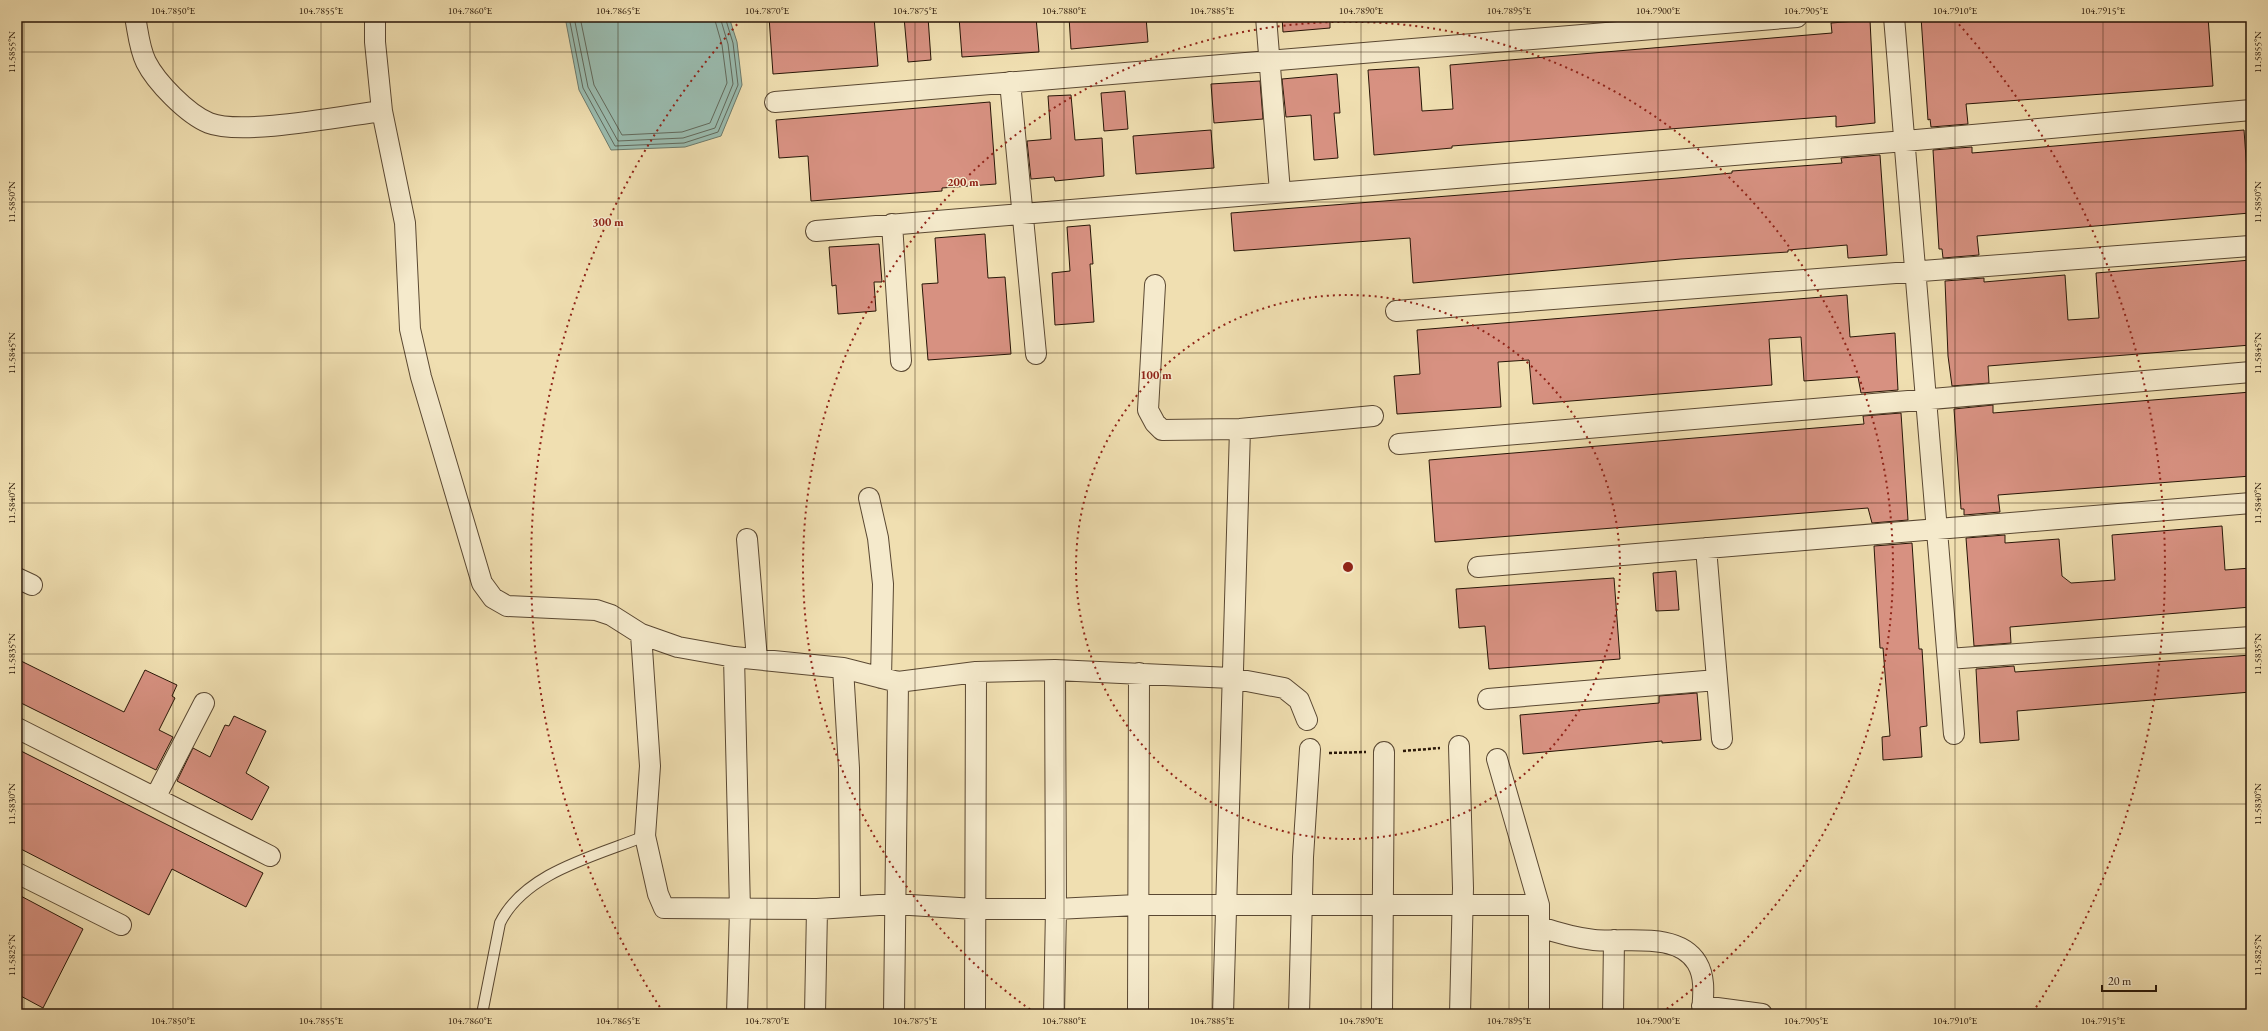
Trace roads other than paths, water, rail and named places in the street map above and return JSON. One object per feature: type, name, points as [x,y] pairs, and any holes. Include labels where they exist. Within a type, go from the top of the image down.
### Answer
[{"type":"street","points":[[135,17],[145,61],[171,95],[192,113],[209,123],[235,126],[264,126],[382,111]]},
{"type":"street","points":[[375,17],[374,42],[382,111],[404,223],[410,329],[423,384],[482,583],[493,598],[507,606],[596,610],[612,615],[641,634],[678,647],[734,657],[843,668],[889,680],[976,672],[1055,670],[1231,678],[1284,688],[1299,700],[1307,720]]},
{"type":"street","points":[[1266,17],[1280,192]]},
{"type":"street","points":[[775,102],[1797,17]]},
{"type":"street","points":[[1894,17],[1954,734]]},
{"type":"street","points":[[1010,82],[1036,354]]},
{"type":"street","points":[[816,231],[1905,141],[2251,110]]},
{"type":"street","points":[[892,224],[901,361]]},
{"type":"street","points":[[1396,310],[2250,246]]},
{"type":"street","points":[[1155,285],[1148,410],[1155,424],[1162,430],[1240,429],[1373,416]]},
{"type":"street","points":[[1399,444],[2251,372]]},
{"type":"street","points":[[1223,1014],[1231,678],[1240,429]]},
{"type":"street","points":[[869,498],[878,538],[883,584],[889,680],[894,904],[894,1014]]},
{"type":"street","points":[[1478,567],[2251,503]]},
{"type":"street","points":[[748,539],[757,659]]},
{"type":"street","points":[[1706,548],[1722,739]]},
{"type":"street","points":[[641,634],[650,766],[645,836],[658,894],[664,908],[740,910],[817,909],[894,904],[975,909],[1056,909],[1137,905],[1383,905],[1462,907],[1539,905]]},
{"type":"street","points":[[1948,659],[2251,637]]},
{"type":"street","points":[[734,657],[740,910],[737,1014]]},
{"type":"street","points":[[843,668],[849,768],[850,906]]},
{"type":"street","points":[[1054,1014],[1056,909],[1055,670]]},
{"type":"street","points":[[975,1014],[976,672]]},
{"type":"street","points":[[1138,1014],[1137,905],[1139,673]]},
{"type":"street","points":[[1488,699],[1717,680]]},
{"type":"street","points":[[155,798],[204,703]]},
{"type":"street","points":[[17,728],[270,856]]},
{"type":"street","points":[[1459,746],[1462,907],[1460,1014]]},
{"type":"street","points":[[1299,1014],[1303,857],[1310,749]]},
{"type":"street","points":[[1382,1014],[1384,752]]},
{"type":"street","points":[[1497,759],[1539,905],[1539,1014]]},
{"type":"street","points":[[17,873],[121,925]]},
{"type":"street","points":[[815,1014],[817,909]]},
{"type":"street","points":[[1540,927],[1595,940],[1662,942],[1677,946],[1689,953],[1697,963],[1703,978],[1702,1010],[1762,1014]]},
{"type":"street","points":[[1613,1014],[1614,940]]},
{"type":"lane","points":[[482,1014],[500,923],[506,911],[536,882],[645,836]]},
{"type":"water","points":[[565,17],[729,17],[737,42],[742,85],[721,136],[685,147],[611,150],[579,90]]}]
